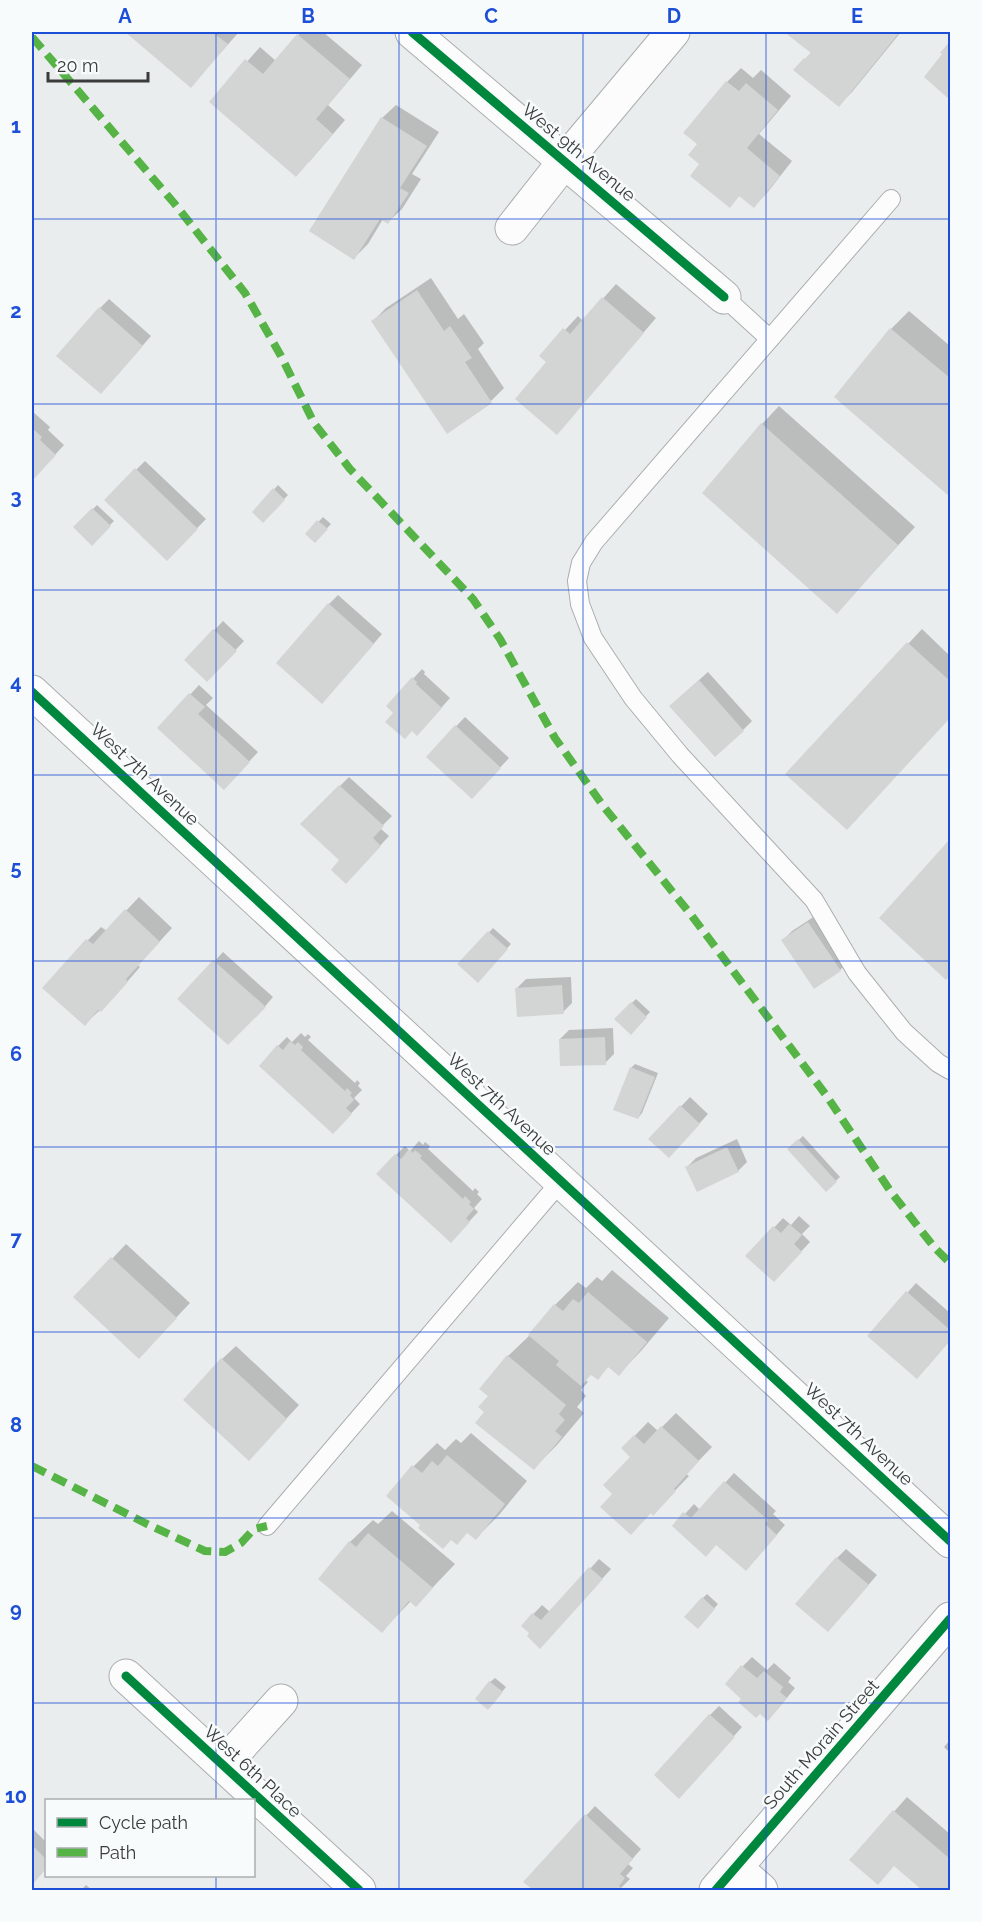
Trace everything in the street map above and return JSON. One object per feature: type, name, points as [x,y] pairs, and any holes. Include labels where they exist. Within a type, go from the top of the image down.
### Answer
[{"type":"street","name":"West 9th Avenue","points":[[412,32],[724,297]]},
{"type":"street","points":[[512,228],[673,32]]},
{"type":"street","name":"West 7th Avenue","points":[[32,692],[951,1541]]},
{"type":"street","name":"South Morain Street","points":[[726,1879],[951,1619]]},
{"type":"street","name":"West 6th Place","points":[[126,1676],[359,1890]]},
{"type":"street","points":[[223,1765],[281,1701]]},
{"type":"street","points":[[726,1879],[761,1890]]},
{"type":"lane","points":[[891,199],[594,542],[581,564],[577,580],[580,604],[593,638],[633,698],[680,755],[814,900],[857,973],[904,1032],[938,1062],[951,1070]]},
{"type":"lane","points":[[724,297],[770,339]]},
{"type":"lane","points":[[267,1526],[561,1181]]},
{"type":"building","points":[[125,32],[212,32],[228,44],[191,88]]},
{"type":"building","points":[[784,32],[899,33],[839,107],[793,70],[811,53]]},
{"type":"building","points":[[297,34],[350,79],[316,119],[333,134],[296,177],[209,102],[245,59],[263,74]]},
{"type":"building","points":[[950,41],[950,100],[924,77]]},
{"type":"building","points":[[726,81],[739,91],[746,83],[778,110],[747,148],[780,176],[754,208],[739,196],[730,208],[690,176],[699,164],[688,155],[697,144],[683,133]]},
{"type":"building","points":[[381,117],[427,146],[400,188],[409,193],[388,224],[380,219],[354,260],[309,231]]},
{"type":"building","points":[[417,290],[444,331],[450,326],[472,358],[465,362],[492,403],[447,434],[371,321]]},
{"type":"building","points":[[602,297],[644,333],[557,435],[515,399],[546,362],[539,356],[563,328],[570,334]]},
{"type":"building","points":[[99,307],[143,346],[101,394],[56,356]]},
{"type":"building","points":[[890,328],[950,378],[950,497],[834,397]]},
{"type":"building","points":[[761,423],[898,545],[837,614],[702,493]]},
{"type":"building","points":[[32,428],[42,437],[40,440],[56,455],[32,481]]},
{"type":"building","points":[[135,468],[198,529],[167,561],[104,500]]},
{"type":"building","points":[[273,488],[285,500],[263,523],[252,512]]},
{"type":"building","points":[[92,508],[111,526],[92,546],[73,527]]},
{"type":"building","points":[[317,520],[328,529],[315,543],[305,534]]},
{"type":"building","points":[[328,603],[374,644],[322,704],[276,663]]},
{"type":"building","points":[[213,629],[237,651],[207,682],[184,660]]},
{"type":"building","points":[[907,642],[950,681],[950,718],[847,830],[785,774]]},
{"type":"building","points":[[412,677],[417,682],[416,684],[442,708],[417,736],[412,731],[405,739],[385,722],[393,713],[386,706]]},
{"type":"building","points":[[699,680],[744,731],[715,757],[669,706]]},
{"type":"building","points":[[189,693],[205,707],[198,714],[250,762],[224,790],[157,728]]},
{"type":"building","points":[[455,725],[501,768],[472,799],[426,757]]},
{"type":"building","points":[[339,785],[384,826],[373,838],[381,846],[346,884],[331,870],[339,860],[300,824]]},
{"type":"building","points":[[950,839],[950,975],[946,980],[879,918]]},
{"type":"building","points":[[125,909],[160,942],[126,979],[128,982],[101,1012],[98,1010],[85,1026],[42,988],[86,939],[93,944]]},
{"type":"building","points":[[808,922],[841,971],[814,989],[781,940]]},
{"type":"building","points":[[488,931],[508,949],[478,983],[457,964]]},
{"type":"building","points":[[213,960],[266,1007],[228,1045],[177,999]]},
{"type":"building","points":[[562,985],[564,1014],[517,1017],[515,988]]},
{"type":"building","points":[[631,1002],[647,1017],[631,1035],[614,1019]]},
{"type":"building","points":[[605,1037],[606,1065],[560,1066],[559,1039]]},
{"type":"building","points":[[290,1041],[295,1045],[298,1042],[303,1047],[301,1050],[345,1091],[347,1088],[352,1093],[350,1095],[354,1100],[346,1108],[352,1114],[333,1134],[259,1066],[277,1045],[283,1050]]},
{"type":"building","points":[[630,1067],[655,1077],[638,1119],[613,1110]]},
{"type":"building","points":[[680,1105],[700,1124],[669,1158],[648,1139]]},
{"type":"building","points":[[798,1139],[837,1182],[826,1192],[787,1149]]},
{"type":"building","points":[[727,1147],[739,1172],[697,1192],[685,1167]]},
{"type":"building","points":[[409,1149],[413,1153],[415,1150],[422,1156],[420,1158],[463,1199],[465,1196],[471,1202],[469,1204],[474,1209],[466,1218],[470,1222],[451,1243],[376,1174],[395,1154],[401,1159]]},
{"type":"building","points":[[789,1224],[802,1235],[794,1244],[802,1252],[774,1282],[745,1256],[773,1226],[781,1233]]},
{"type":"building","points":[[111,1257],[177,1318],[139,1359],[73,1297]]},
{"type":"building","points":[[906,1291],[950,1330],[950,1341],[917,1379],[867,1336]]},
{"type":"building","points":[[588,1292],[647,1342],[619,1376],[608,1367],[598,1380],[591,1375],[581,1386],[556,1365],[559,1361],[528,1335],[554,1304],[563,1311],[573,1299],[579,1303]]},
{"type":"building","points":[[507,1355],[566,1405],[559,1414],[565,1420],[555,1431],[562,1437],[534,1470],[475,1423],[484,1412],[478,1407],[488,1396],[479,1389]]},
{"type":"building","points":[[221,1358],[287,1419],[249,1461],[183,1400]]},
{"type":"building","points":[[661,1426],[699,1461],[674,1489],[676,1491],[631,1535],[600,1507],[612,1494],[603,1485],[630,1457],[621,1448],[634,1435],[644,1444]]},
{"type":"building","points":[[447,1455],[505,1504],[476,1540],[467,1533],[457,1545],[451,1540],[443,1549],[418,1528],[420,1525],[386,1496],[412,1465],[422,1473],[432,1461],[438,1466]]},
{"type":"building","points":[[724,1481],[768,1520],[765,1524],[777,1535],[746,1571],[716,1545],[706,1557],[672,1526],[683,1512],[691,1518]]},
{"type":"building","points":[[368,1533],[433,1588],[416,1607],[409,1601],[382,1633],[318,1579],[349,1541],[356,1547]]},
{"type":"building","points":[[836,1557],[869,1585],[828,1632],[795,1604]]},
{"type":"building","points":[[589,1567],[603,1579],[540,1649],[521,1626],[532,1613],[541,1620]]},
{"type":"building","points":[[702,1597],[715,1609],[698,1629],[684,1617]]},
{"type":"building","points":[[741,1665],[757,1678],[764,1671],[783,1687],[780,1692],[787,1698],[768,1721],[760,1714],[756,1718],[738,1702],[741,1699],[725,1684]]},
{"type":"building","points":[[489,1681],[503,1692],[488,1710],[475,1699]]},
{"type":"building","points":[[709,1714],[735,1737],[679,1799],[654,1775]]},
{"type":"building","points":[[893,1810],[950,1859],[950,1890],[922,1890],[894,1866],[878,1885],[849,1860]]},
{"type":"building","points":[[585,1814],[633,1859],[620,1874],[625,1878],[619,1886],[622,1889],[533,1890],[523,1882]]},
{"type":"building","points":[[32,1845],[45,1858],[45,1870],[32,1885]]},
{"type":"marked path","points":[[32,37],[174,203],[245,293],[281,356],[314,423],[350,469],[473,599],[500,639],[555,738],[604,807],[692,916],[826,1095],[891,1192],[934,1247],[950,1263]]},
{"type":"marked path","points":[[32,1466],[205,1551],[225,1552],[241,1543],[254,1529],[267,1526]]},
{"type":"cycle path","points":[[412,32],[724,297]]},
{"type":"cycle path","points":[[32,692],[950,1541]]},
{"type":"cycle path","points":[[716,1890],[950,1619]]},
{"type":"cycle path","points":[[126,1676],[359,1890]]}]
